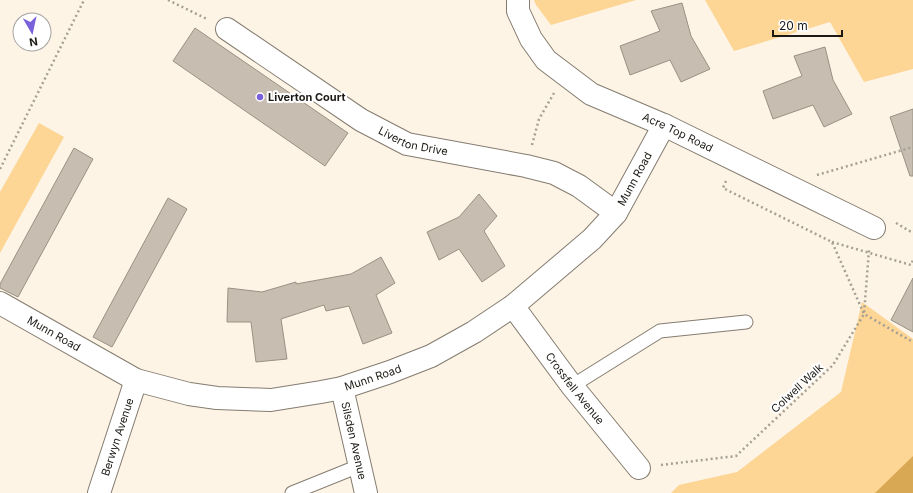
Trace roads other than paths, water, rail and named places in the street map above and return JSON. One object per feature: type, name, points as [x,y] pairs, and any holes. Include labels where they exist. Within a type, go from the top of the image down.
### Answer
[{"type":"street","name":"Acre Top Road","points":[[518,0],[518,11],[531,39],[546,60],[591,94],[664,125],[874,228]]},
{"type":"street","name":"Liverton Drive","points":[[227,29],[361,120],[407,144],[526,166],[554,173],[580,186],[616,213]]},
{"type":"street","name":"Munn Road","points":[[0,303],[136,380],[189,394],[217,398],[271,400],[342,388],[431,356],[474,332],[513,306],[592,239],[616,213],[664,125]]},
{"type":"street","name":"Crossfell Avenue","points":[[513,306],[572,386],[638,468]]},
{"type":"street","name":"Berwyn Avenue","points":[[99,493],[136,380]]},
{"type":"street","name":"Silsden Avenue","points":[[342,388],[366,493]]},
{"type":"lane","points":[[572,386],[660,331],[746,322]]},
{"type":"lane","points":[[292,493],[359,466]]},
{"type":"place","name":"Liverton Court","points":[[260,97]]}]
